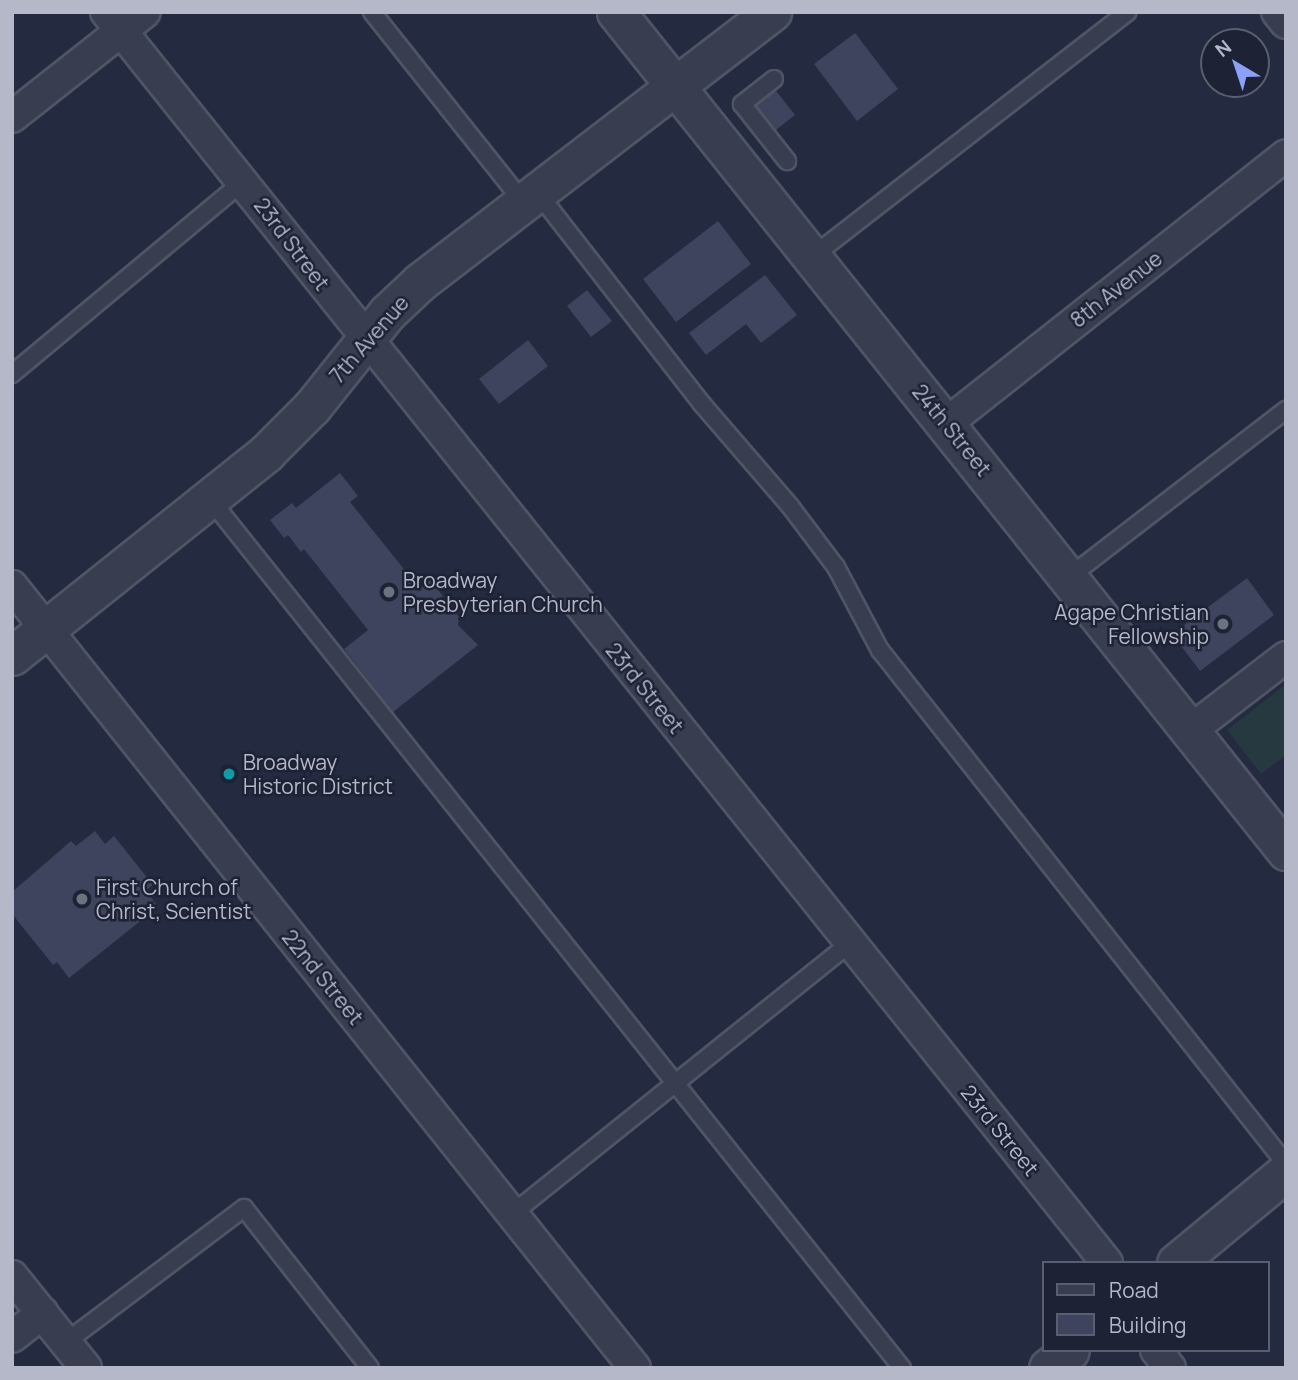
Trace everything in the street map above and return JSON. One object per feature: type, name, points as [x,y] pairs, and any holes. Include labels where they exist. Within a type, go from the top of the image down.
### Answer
[{"type":"street","points":[[12,117],[113,22],[145,12]]},
{"type":"street","name":"24th Street","points":[[616,12],[947,423],[1286,851]]},
{"type":"street","name":"7th Avenue","points":[[12,656],[210,499],[312,407],[365,339],[420,282],[772,12]]},
{"type":"street","points":[[1277,12],[1286,23]]},
{"type":"street","name":"23rd Street","points":[[113,22],[244,181],[365,339],[1105,1261]]},
{"type":"street","name":"8th Avenue","points":[[947,423],[1286,155]]},
{"type":"street","name":"22nd Street","points":[[12,586],[635,1368]]},
{"type":"street","points":[[1191,730],[1286,657]]},
{"type":"street","points":[[1179,1261],[1286,1172]]},
{"type":"street","points":[[12,1276],[86,1368]]},
{"type":"street","points":[[12,1337],[43,1313]]},
{"type":"street","points":[[1048,1368],[1068,1352]]},
{"type":"street","points":[[1158,1352],[1170,1368]]},
{"type":"lane","points":[[372,12],[790,506],[836,567],[880,650],[1286,1164]]},
{"type":"lane","points":[[813,256],[1128,12]]},
{"type":"lane","points":[[774,79],[742,104],[787,161]]},
{"type":"lane","points":[[12,374],[244,181]]},
{"type":"lane","points":[[1069,577],[1286,410]]},
{"type":"lane","points":[[210,499],[673,1084],[902,1368]]},
{"type":"lane","points":[[512,1214],[850,943]]},
{"type":"lane","points":[[66,1342],[243,1208],[370,1368]]},
{"type":"shaded area","points":[[1286,684],[1286,755],[1261,774],[1227,730]]},
{"type":"building","points":[[855,33],[898,89],[857,121],[814,64]]},
{"type":"building","points":[[773,87],[795,115],[771,134],[749,106]]},
{"type":"building","points":[[718,221],[751,264],[676,322],[643,279]]},
{"type":"building","points":[[765,275],[797,315],[761,343],[746,324],[706,355],[689,333]]},
{"type":"building","points":[[587,290],[612,321],[591,337],[567,306]]},
{"type":"building","points":[[528,340],[548,366],[499,404],[479,379]]},
{"type":"building","name":"Broadway Presbyterian Church","points":[[340,473],[358,496],[350,502],[420,589],[430,580],[443,596],[439,599],[446,600],[459,617],[458,625],[478,645],[393,712],[344,649],[368,630],[304,549],[301,552],[288,535],[284,538],[270,520],[292,503],[296,508]]},
{"type":"building","name":"Agape Christian Fellowship","points":[[1247,578],[1274,615],[1200,671],[1172,634]]},
{"type":"building","name":"First Church of Christ, Scientist","points":[[95,831],[105,844],[114,836],[153,885],[146,890],[158,907],[69,978],[57,962],[53,965],[13,915],[12,892],[71,841],[76,846]]},
{"type":"place","name":"Broadway Presbyterian Church","points":[[389,592]]},
{"type":"place","name":"Agape Christian Fellowship","points":[[1223,624]]},
{"type":"place","name":"Broadway Historic District","points":[[229,774]]},
{"type":"place","name":"First Church of Christ, Scientist","points":[[82,899]]}]
